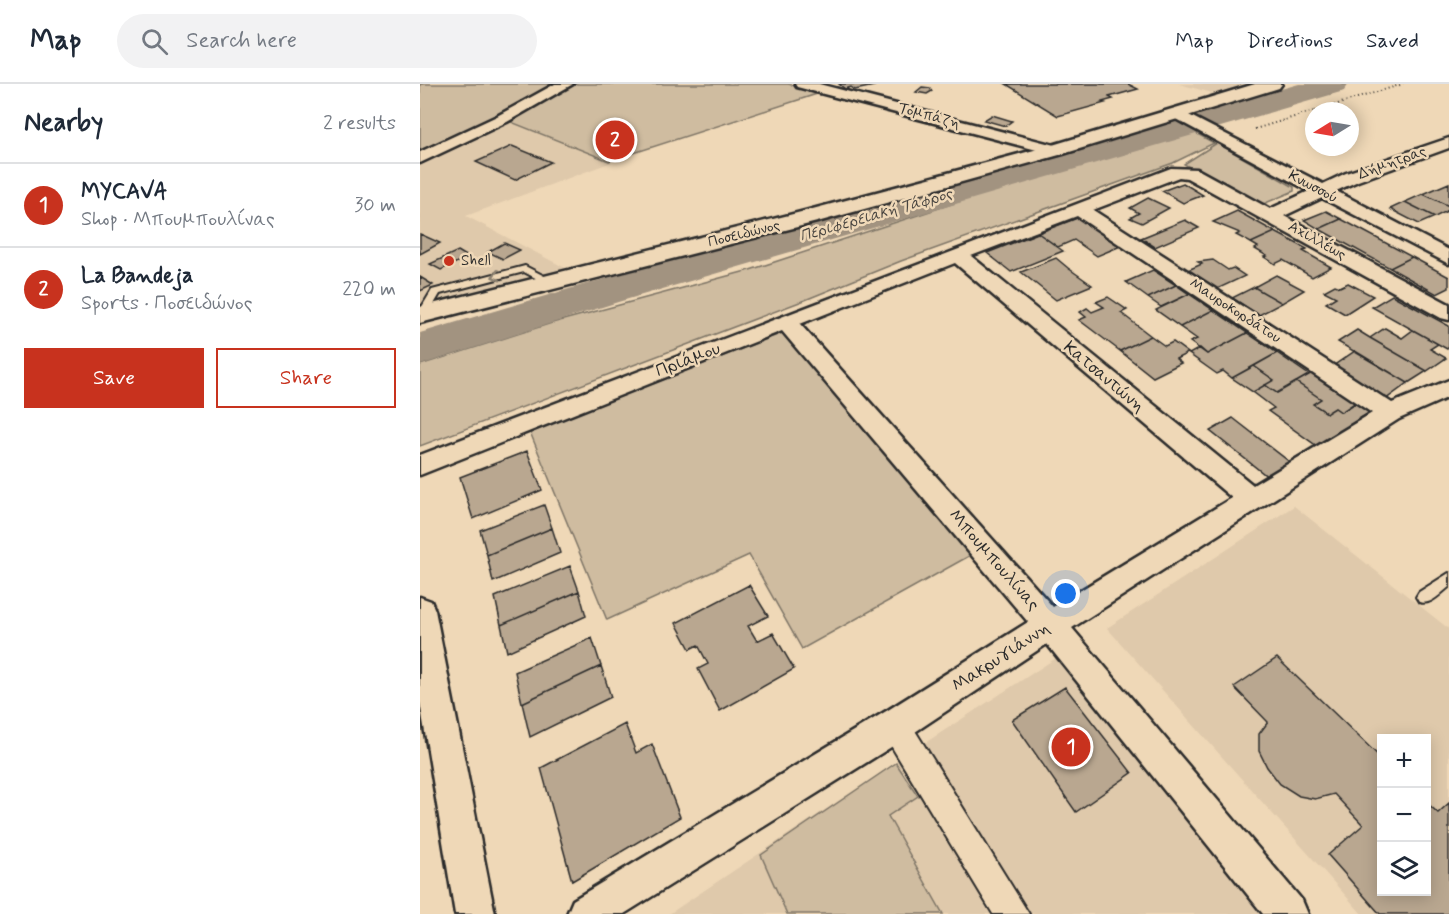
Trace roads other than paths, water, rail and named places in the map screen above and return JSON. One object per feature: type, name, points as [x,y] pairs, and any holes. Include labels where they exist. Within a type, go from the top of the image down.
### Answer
[{"type":"street","points":[[420,158],[502,119],[566,84]]},
{"type":"street","name":"Τομπάζη","points":[[802,84],[1056,150]]},
{"type":"street","name":"Ποσειδώνος","points":[[422,315],[813,216],[1056,150],[1180,116],[1272,84]]},
{"type":"street","name":"Κνωσσού","points":[[1180,116],[1449,258]]},
{"type":"street","name":"Δήμητρας","points":[[1271,215],[1374,169],[1449,142]]},
{"type":"street","name":"Πριάμου","points":[[420,465],[957,255],[1184,171]]},
{"type":"street","name":"Αχιλλέως","points":[[1184,171],[1271,215],[1449,313]]},
{"type":"street","name":"Μαυροκορδάτου","points":[[1080,209],[1390,413]]},
{"type":"street","name":"Κατσαντώνη","points":[[957,255],[1251,499]]},
{"type":"street","name":"Μπουμπουλίνας","points":[[786,322],[1050,625],[1288,914]]},
{"type":"street","name":"Μακρυγιάννη","points":[[587,914],[895,725],[1050,625],[1390,413],[1449,388]]},
{"type":"street","points":[[420,610],[475,914]]},
{"type":"lane","points":[[1424,597],[1449,579]]},
{"type":"lane","points":[[895,725],[1004,914]]},
{"type":"lane","points":[[895,725],[1019,914]]},
{"type":"waterway","name":"Περιφερειακή Τάφρος","points":[[420,349],[602,293],[1333,84]]},
{"type":"place","name":"La Bandeja","points":[[615,140]]},
{"type":"place","name":"Shell","points":[[449,261]]},
{"type":"place","name":"MYCAVA","points":[[1071,747]]}]
